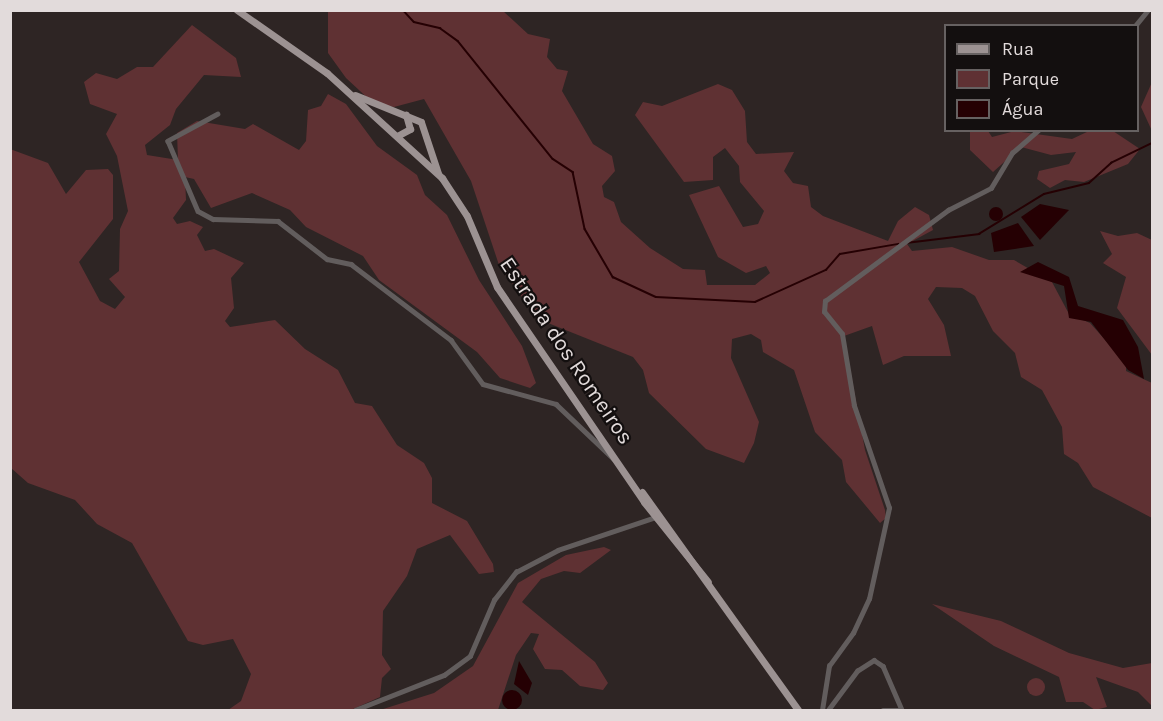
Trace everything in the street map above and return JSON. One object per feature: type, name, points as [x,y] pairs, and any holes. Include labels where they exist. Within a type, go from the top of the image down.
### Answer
[{"type":"main road","name":"Estrada dos Romeiros","points":[[237,10],[350,93],[438,173],[462,208],[497,287],[798,711]]},
{"type":"main road","points":[[350,93],[406,115],[425,128],[438,173]]},
{"type":"main road","points":[[397,136],[410,129],[406,115]]},
{"type":"street","points":[[1138,24],[1148,10]]},
{"type":"street","points":[[218,114],[168,141],[198,211],[213,219],[278,221],[327,259],[351,264],[451,340],[483,384],[556,404],[619,461]]},
{"type":"street","points":[[822,711],[829,666],[854,633],[869,599],[889,508],[852,396],[842,334],[824,312],[825,301],[957,204],[985,193],[1012,153],[1036,132]]},
{"type":"street","points":[[355,711],[444,675],[470,656],[494,600],[516,572],[558,550],[658,515]]},
{"type":"street","points":[[828,711],[857,670],[874,660],[882,666],[902,711],[883,711]]},
{"type":"green space","points":[[328,11],[503,11],[528,34],[550,39],[547,57],[557,69],[568,71],[562,91],[593,144],[612,156],[615,171],[602,186],[604,197],[614,202],[621,222],[650,248],[683,269],[705,270],[707,285],[755,285],[770,273],[766,266],[746,273],[718,257],[689,195],[719,186],[743,227],[758,224],[764,211],[740,182],[739,166],[725,148],[713,157],[713,180],[684,182],[635,115],[643,102],[662,106],[718,84],[732,90],[745,111],[747,142],[756,154],[794,152],[784,171],[793,183],[808,186],[811,207],[823,216],[888,241],[898,221],[915,207],[929,215],[933,230],[907,244],[912,251],[952,247],[989,260],[1014,260],[1052,282],[1069,314],[1090,323],[1126,363],[1126,371],[1152,383],[1152,518],[1093,487],[1078,463],[1064,454],[1062,427],[1042,390],[1021,377],[1015,353],[993,331],[975,296],[962,288],[936,287],[928,299],[944,325],[951,356],[904,356],[883,365],[872,326],[844,336],[865,450],[885,510],[886,518],[880,523],[846,482],[842,460],[815,432],[794,370],[763,352],[761,340],[751,334],[732,339],[731,358],[759,422],[754,443],[744,463],[706,449],[649,393],[643,370],[633,357],[538,319],[499,265],[471,181],[424,99],[394,107],[374,104],[346,78],[328,53]]},
{"type":"green space","points":[[192,25],[236,58],[241,77],[204,75],[176,109],[170,125],[145,145],[147,155],[178,160],[177,133],[197,121],[245,129],[253,124],[299,150],[306,141],[308,110],[321,106],[328,94],[346,104],[377,146],[417,175],[425,195],[447,215],[479,280],[522,346],[536,383],[530,388],[500,378],[477,352],[379,280],[363,256],[306,227],[290,210],[252,193],[211,208],[194,179],[185,177],[186,200],[173,218],[177,224],[190,221],[203,227],[197,235],[205,251],[214,249],[244,263],[231,278],[234,308],[225,321],[230,327],[275,320],[305,349],[338,370],[355,403],[372,406],[397,445],[424,463],[432,478],[432,503],[467,521],[493,564],[494,572],[479,574],[450,535],[417,549],[407,576],[383,611],[382,655],[391,669],[382,678],[380,697],[351,710],[228,710],[241,701],[251,674],[233,639],[203,645],[188,641],[132,543],[97,524],[75,500],[28,483],[11,468],[10,149],[48,163],[66,194],[86,170],[108,169],[113,175],[113,219],[79,262],[100,301],[115,309],[125,297],[109,279],[119,271],[120,229],[128,211],[117,156],[106,134],[117,114],[90,104],[84,82],[96,73],[117,79],[137,67],[153,67]]},
{"type":"green space","points":[[1152,82],[1152,131],[1141,107]]},
{"type":"green space","points":[[970,132],[989,132],[992,137],[1022,132],[1072,139],[1087,132],[1114,132],[1140,149],[1128,164],[1084,182],[1065,180],[1050,188],[1037,179],[1039,171],[1069,164],[1076,152],[1051,155],[1021,147],[993,172],[970,150]]},
{"type":"green space","points":[[1100,231],[1118,236],[1137,233],[1152,240],[1152,355],[1117,308],[1126,277],[1103,263],[1112,254]]},
{"type":"green space","points":[[604,547],[611,550],[580,573],[564,571],[541,579],[522,602],[595,662],[608,683],[603,690],[580,686],[562,670],[545,669],[533,649],[539,634],[531,633],[516,655],[498,710],[380,710],[434,693],[473,666],[518,583],[566,555]]},
{"type":"green space","points":[[932,604],[1001,621],[1069,653],[1123,668],[1152,663],[1152,706],[1138,692],[1096,677],[1107,707],[1095,710],[1083,702],[1066,702],[1059,677],[994,646]]},
{"type":"green space","points":[[1036,678],[1042,681],[1045,687],[1042,693],[1036,696],[1030,693],[1027,687],[1030,681]]},
{"type":"water","points":[[1040,204],[1069,210],[1040,240],[1021,217]]},
{"type":"water","points":[[993,207],[999,207],[1003,214],[999,221],[993,221],[989,217],[989,211]]},
{"type":"water","points":[[1018,223],[1034,246],[994,252],[991,233]]},
{"type":"water","points":[[1038,262],[1069,277],[1078,306],[1123,320],[1138,347],[1144,379],[1128,370],[1091,322],[1069,318],[1064,286],[1020,272]]},
{"type":"water","points":[[519,661],[532,683],[528,695],[514,684]]},
{"type":"water","points":[[512,690],[519,693],[522,700],[519,707],[512,710],[505,707],[502,700],[505,693]]},
{"type":"waterway","points":[[403,10],[414,22],[440,28],[458,41],[553,159],[573,172],[585,229],[613,277],[656,297],[755,302],[826,270],[840,254],[898,244]]},
{"type":"waterway","points":[[906,243],[979,234],[1044,194],[1089,183],[1111,163],[1152,143]]}]
